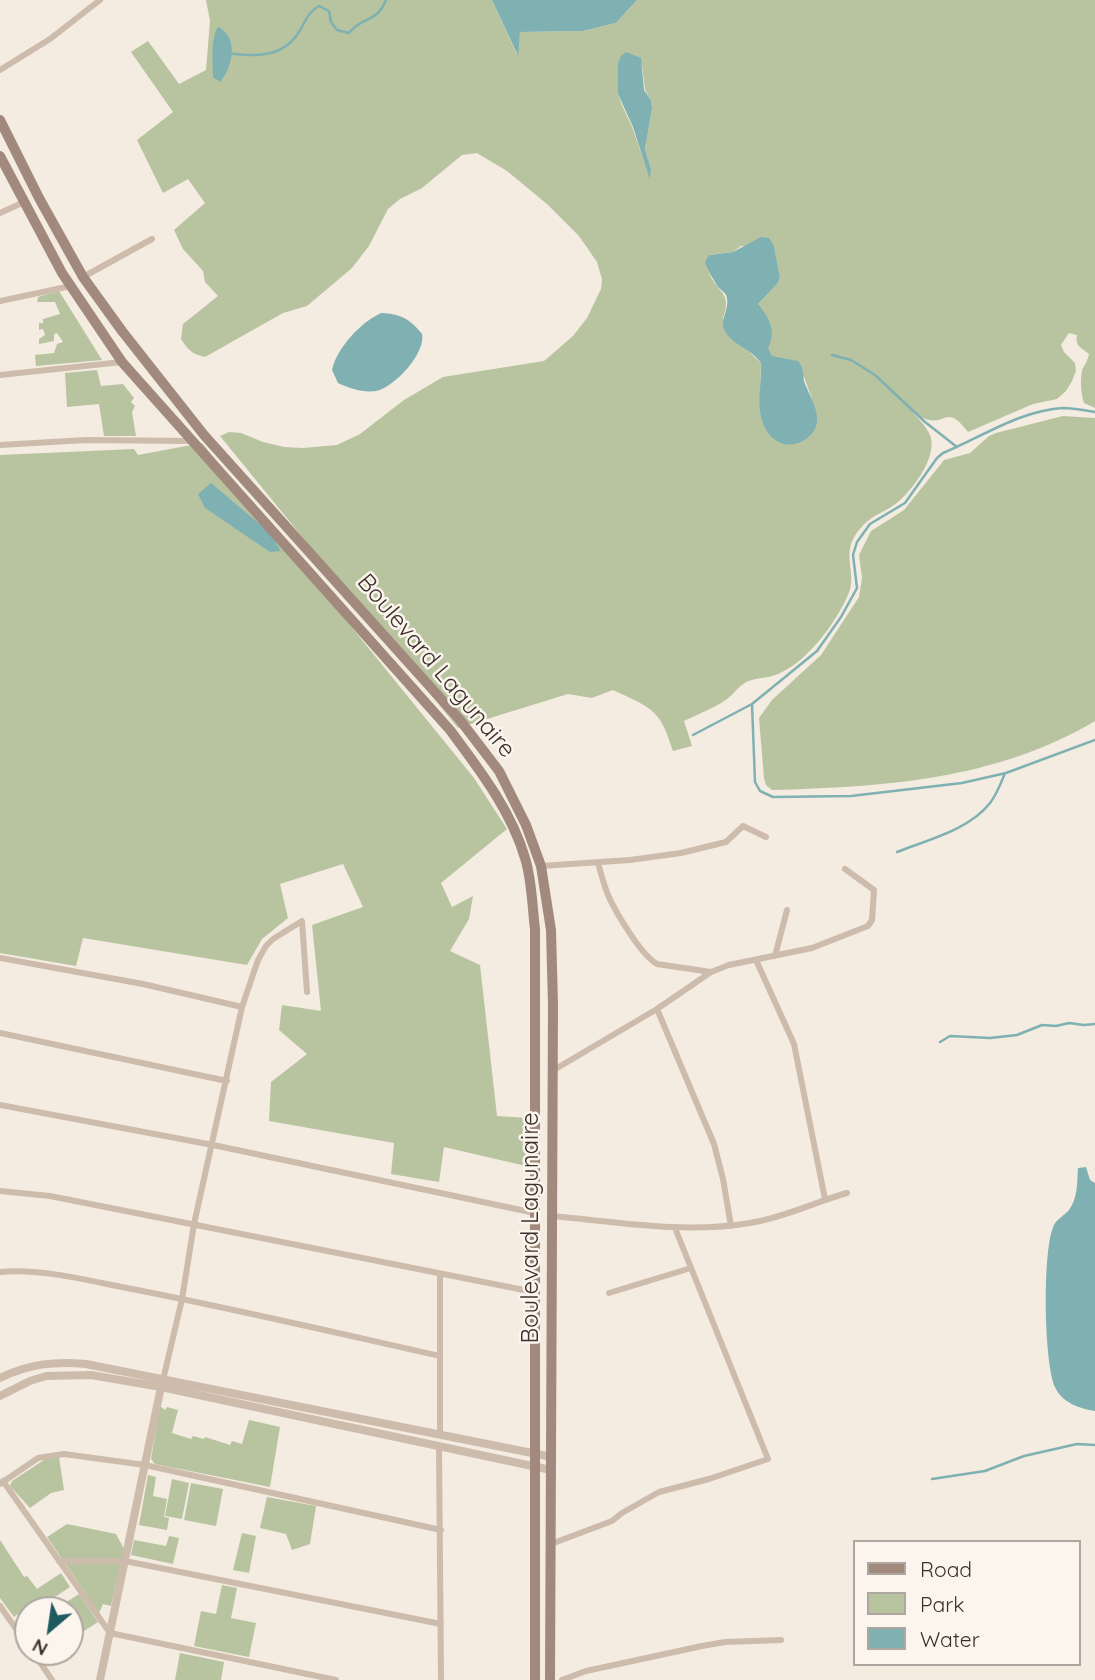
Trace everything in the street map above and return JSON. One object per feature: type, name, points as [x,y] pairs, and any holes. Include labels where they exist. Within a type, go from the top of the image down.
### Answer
[{"type":"main road","name":"Boulevard Lagunaire","points":[[0,120],[83,277],[122,331],[204,435],[460,720],[499,771],[511,792],[541,866],[551,930],[550,1680]]},
{"type":"main road","name":"Boulevard Lagunaire","points":[[0,156],[71,286],[122,362],[450,730],[486,778],[525,856],[535,929],[535,1680]]},
{"type":"street","points":[[0,70],[50,39],[100,0]]},
{"type":"street","points":[[0,213],[24,202]]},
{"type":"street","points":[[83,277],[152,239]]},
{"type":"street","points":[[0,301],[71,286]]},
{"type":"street","points":[[0,375],[122,362]]},
{"type":"street","points":[[0,445],[86,440],[192,441]]},
{"type":"street","points":[[541,866],[598,863],[681,853],[726,842],[743,826],[766,837]]},
{"type":"street","points":[[598,863],[608,896],[652,961],[711,972]]},
{"type":"street","points":[[552,1071],[657,1009],[711,972],[729,965],[812,948],[870,923],[874,890],[845,869]]},
{"type":"street","points":[[775,956],[787,910]]},
{"type":"street","points":[[100,1680],[182,1299],[194,1224],[242,1007],[258,960],[266,946],[302,921],[307,992]]},
{"type":"street","points":[[0,958],[143,984],[242,1007]]},
{"type":"street","points":[[756,960],[794,1044],[825,1199]]},
{"type":"street","points":[[657,1009],[714,1144],[731,1226]]},
{"type":"street","points":[[0,1033],[227,1081]]},
{"type":"street","points":[[0,1105],[213,1145],[534,1213]]},
{"type":"street","points":[[0,1191],[50,1196],[534,1292]]},
{"type":"street","points":[[552,1216],[675,1228],[731,1226],[775,1218],[847,1193]]},
{"type":"street","points":[[551,1544],[612,1521],[659,1492],[768,1459],[675,1228]]},
{"type":"street","points":[[609,1293],[691,1268]]},
{"type":"street","points":[[0,1272],[68,1277],[182,1299],[440,1356]]},
{"type":"street","points":[[440,1274],[440,1435]]},
{"type":"street","points":[[0,1378],[20,1368],[56,1362],[86,1364],[551,1470]]},
{"type":"street","points":[[0,1396],[30,1381],[62,1374],[91,1375],[162,1383],[551,1457]]},
{"type":"street","points":[[439,1446],[441,1680]]},
{"type":"street","points":[[336,1680],[110,1633],[2,1483],[30,1463],[48,1455],[64,1454],[145,1465],[441,1530]]},
{"type":"street","points":[[59,1561],[125,1561],[441,1624]]},
{"type":"street","points":[[0,1606],[14,1626]]},
{"type":"street","points":[[562,1680],[586,1671],[702,1646],[725,1642],[780,1640]]},
{"type":"green space","points":[[206,0],[492,0],[517,55],[520,32],[583,31],[616,23],[637,0],[1095,0],[1095,408],[1084,403],[1082,392],[1082,371],[1089,354],[1078,344],[1077,335],[1069,333],[1061,345],[1075,363],[1076,371],[1066,391],[1057,399],[1033,404],[968,432],[955,419],[950,417],[931,420],[921,417],[909,407],[929,433],[931,451],[928,460],[918,480],[904,496],[867,522],[856,534],[850,550],[851,587],[836,618],[809,652],[789,669],[774,676],[747,682],[722,702],[684,721],[692,746],[673,751],[659,718],[646,706],[613,690],[592,698],[568,694],[458,728],[220,436],[229,432],[241,433],[284,447],[337,445],[360,434],[404,400],[443,377],[544,361],[573,336],[587,318],[601,289],[602,279],[597,262],[579,236],[547,204],[507,171],[477,153],[462,155],[422,188],[400,199],[388,209],[369,246],[352,268],[307,306],[283,313],[205,357],[194,353],[181,339],[183,324],[218,296],[205,282],[203,271],[183,249],[174,230],[205,203],[188,179],[163,193],[137,140],[173,112],[131,52],[148,41],[179,84],[206,70],[210,21]],"holes":[[[618,63],[642,65],[645,90],[651,100],[652,109],[645,149],[651,169],[650,178],[618,94]],[[741,246],[774,246],[780,279],[758,304],[764,339],[771,355],[788,359],[804,377],[812,399],[760,414],[761,363],[745,348],[723,318],[726,309],[725,297],[709,270],[709,255],[733,252]]]},
{"type":"green space","points":[[59,291],[102,360],[36,366],[35,355],[54,353],[57,344],[63,342],[57,333],[54,334],[54,341],[39,344],[39,339],[45,335],[43,329],[39,330],[39,323],[43,323],[43,319],[60,314],[55,302],[37,302],[38,297]]},
{"type":"green space","points":[[97,370],[101,386],[123,384],[134,398],[131,402],[135,406],[132,412],[136,436],[104,436],[99,404],[67,407],[65,373]]},
{"type":"green space","points":[[1063,416],[1095,418],[1095,721],[1057,741],[979,768],[897,782],[772,790],[766,785],[764,778],[759,718],[772,700],[821,655],[859,597],[862,578],[859,555],[871,531],[904,510],[944,460],[970,453],[996,433]]},
{"type":"green space","points":[[202,443],[474,778],[507,829],[441,883],[452,907],[473,896],[469,919],[450,951],[480,965],[497,1116],[528,1118],[526,1166],[444,1147],[439,1182],[391,1174],[394,1143],[269,1121],[271,1082],[307,1054],[279,1030],[282,1005],[321,1011],[312,925],[363,907],[343,864],[280,884],[288,918],[262,939],[247,965],[83,938],[76,966],[0,953],[0,455],[134,449],[138,455]]},
{"type":"green space","points":[[160,1406],[165,1410],[167,1407],[178,1410],[172,1433],[191,1439],[193,1436],[205,1437],[230,1445],[232,1441],[242,1444],[249,1420],[280,1427],[270,1487],[155,1464],[151,1459]]},
{"type":"green space","points":[[59,1457],[64,1490],[51,1493],[30,1508],[10,1486],[12,1481],[47,1458]]},
{"type":"green space","points":[[148,1475],[156,1477],[153,1496],[167,1499],[164,1517],[169,1518],[167,1530],[139,1525]]},
{"type":"green space","points":[[172,1479],[189,1483],[182,1519],[165,1516]]},
{"type":"green space","points":[[191,1483],[223,1489],[216,1526],[184,1520]]},
{"type":"green space","points":[[267,1497],[316,1506],[310,1544],[292,1550],[286,1534],[260,1528]]},
{"type":"green space","points":[[67,1524],[116,1534],[124,1549],[111,1606],[103,1604],[99,1613],[47,1537]]},
{"type":"green space","points":[[242,1533],[256,1536],[249,1573],[233,1570]]},
{"type":"green space","points":[[169,1536],[179,1538],[173,1564],[131,1555],[134,1540],[166,1546]]},
{"type":"green space","points":[[0,1540],[24,1577],[27,1576],[37,1589],[61,1573],[70,1587],[56,1596],[14,1596],[14,1617],[0,1598]]},
{"type":"green space","points":[[222,1585],[237,1588],[231,1618],[256,1623],[249,1657],[194,1646],[201,1611],[216,1614]]},
{"type":"green space","points":[[84,1601],[98,1622],[84,1631]]},
{"type":"green space","points":[[180,1653],[224,1662],[221,1680],[175,1680]]},
{"type":"water","points":[[492,0],[637,0],[616,23],[583,31],[520,32],[518,56]]},
{"type":"water","points":[[218,27],[229,38],[232,53],[225,76],[220,82],[213,77],[213,45]]},
{"type":"water","points":[[626,52],[641,58],[644,90],[651,100],[645,149],[651,169],[650,180],[633,127],[618,94],[618,63]]},
{"type":"water","points":[[761,237],[769,238],[774,246],[780,278],[758,304],[772,330],[768,348],[772,356],[798,361],[817,417],[811,434],[804,441],[795,444],[775,440],[767,431],[760,411],[761,363],[731,339],[724,329],[726,295],[718,287],[705,262],[709,255],[733,252]]},
{"type":"water","points":[[381,313],[404,318],[422,334],[422,342],[414,359],[392,383],[376,391],[356,390],[338,383],[332,370],[339,353],[358,329]]},
{"type":"water","points":[[211,483],[269,532],[281,551],[270,552],[205,508],[198,494]]},
{"type":"water","points":[[1086,1167],[1090,1180],[1095,1183],[1095,1411],[1072,1404],[1062,1397],[1055,1387],[1051,1374],[1046,1306],[1050,1238],[1055,1223],[1069,1210],[1074,1200],[1078,1168]]},
{"type":"waterway","points":[[228,53],[258,55],[285,47],[299,32],[309,14],[319,6],[329,11],[331,22],[337,30],[349,33],[378,13],[386,0]]},
{"type":"waterway","points":[[832,355],[851,360],[875,375],[925,422],[957,447]]},
{"type":"waterway","points":[[693,735],[752,704],[817,651],[857,588],[853,555],[857,542],[870,524],[905,503],[943,453],[1031,414],[1062,408],[1095,412]]},
{"type":"waterway","points":[[752,704],[755,782],[760,791],[773,797],[851,796],[962,783],[1006,773],[1095,740]]},
{"type":"waterway","points":[[897,852],[947,833],[971,820],[990,803],[1005,773]]},
{"type":"waterway","points":[[940,1042],[950,1036],[990,1038],[1017,1035],[1042,1025],[1095,1024]]},
{"type":"waterway","points":[[932,1479],[985,1471],[1024,1456],[1077,1444],[1095,1445]]}]
